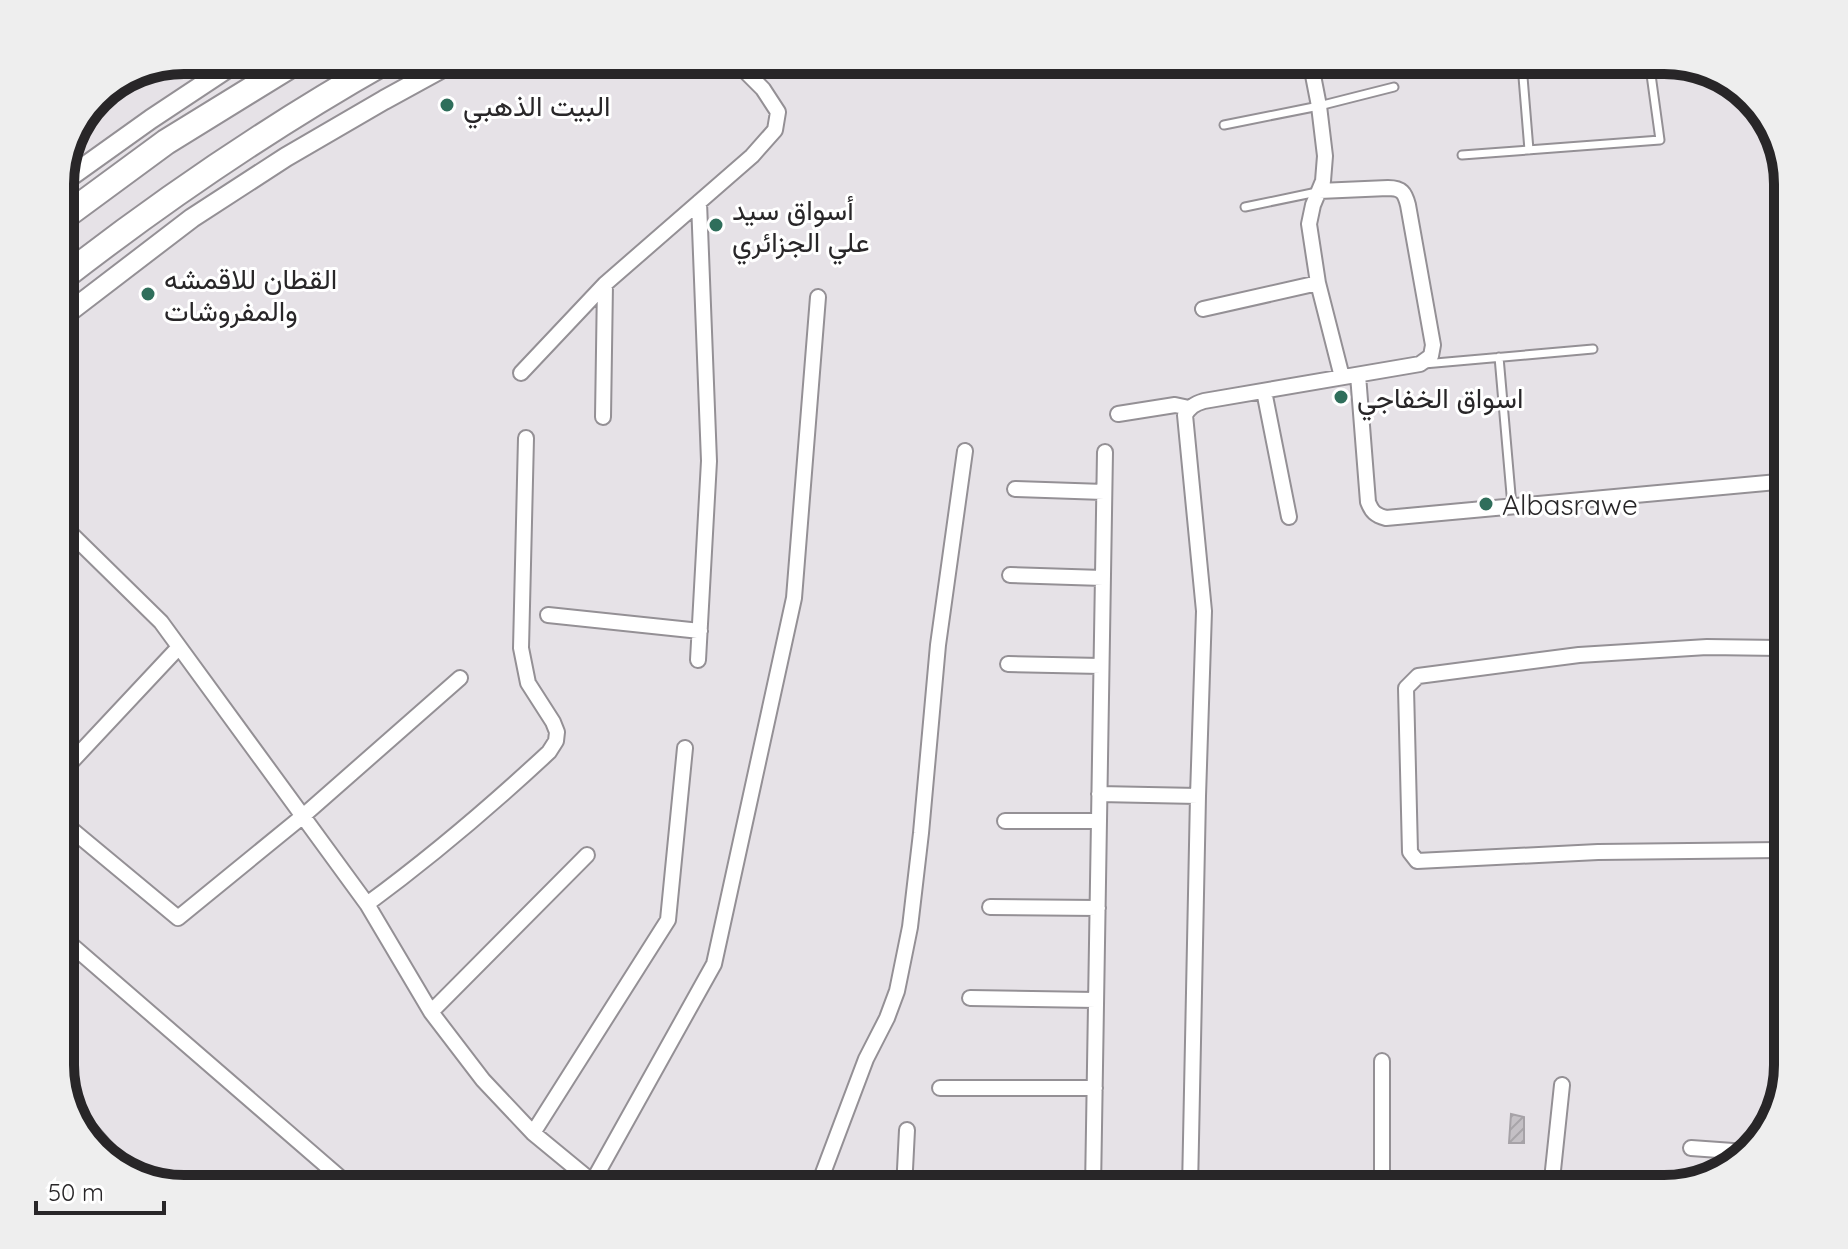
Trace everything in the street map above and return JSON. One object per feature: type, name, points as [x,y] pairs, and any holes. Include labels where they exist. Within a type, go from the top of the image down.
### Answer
[{"type":"highway","points":[[74,210],[166,142],[276,74]]},
{"type":"highway","points":[[74,270],[192,183],[287,120],[364,74]]},
{"type":"main road","points":[[75,174],[219,74]]},
{"type":"main road","points":[[74,308],[192,218],[286,157],[431,74]]},
{"type":"street","points":[[521,373],[605,284],[752,156],[775,130],[778,112],[763,89],[748,74]]},
{"type":"street","points":[[1313,74],[1325,170],[1309,224],[1318,283],[1342,377]]},
{"type":"street","points":[[1190,1175],[1204,611],[1185,415],[1196,403],[1420,364],[1431,356],[1433,345],[1408,205],[1403,192],[1397,188],[1319,191]]},
{"type":"street","points":[[698,660],[709,461],[699,202]]},
{"type":"street","points":[[1203,309],[1318,283]]},
{"type":"street","points":[[603,417],[605,284]]},
{"type":"street","points":[[602,1175],[714,964],[794,598],[818,297]]},
{"type":"street","points":[[1358,375],[1368,502],[1377,516],[1386,518],[1774,482]]},
{"type":"street","points":[[1264,391],[1289,517]]},
{"type":"street","points":[[1118,414],[1175,405],[1189,408]]},
{"type":"street","points":[[367,904],[409,874],[466,826],[549,752],[556,741],[553,722],[528,683],[521,648],[526,438]]},
{"type":"street","points":[[822,1175],[866,1059],[887,1018],[900,978],[914,896],[938,645],[965,451]]},
{"type":"street","points":[[1093,1175],[1105,452]]},
{"type":"street","points":[[1015,489],[1104,492]]},
{"type":"street","points":[[74,537],[161,622],[367,904],[431,1012],[483,1080],[533,1133],[585,1175]]},
{"type":"street","points":[[1010,575],[1103,578]]},
{"type":"street","points":[[548,615],[700,631]]},
{"type":"street","points":[[74,759],[179,647]]},
{"type":"street","points":[[1774,648],[1707,647],[1579,655],[1418,676],[1406,688],[1410,852],[1417,861],[1598,852],[1774,850]]},
{"type":"street","points":[[1008,664],[1101,666]]},
{"type":"street","points":[[74,832],[178,918],[303,816],[460,678]]},
{"type":"street","points":[[533,1133],[668,920],[685,748]]},
{"type":"street","points":[[1099,794],[1198,796]]},
{"type":"street","points":[[1005,821],[1099,821]]},
{"type":"street","points":[[431,1012],[587,855]]},
{"type":"street","points":[[990,907],[1098,908]]},
{"type":"street","points":[[74,947],[337,1175]]},
{"type":"street","points":[[970,998],[1096,1000]]},
{"type":"street","points":[[1382,1061],[1382,1175]]},
{"type":"street","points":[[1552,1175],[1562,1085]]},
{"type":"street","points":[[940,1088],[1095,1088]]},
{"type":"street","points":[[905,1175],[907,1130]]},
{"type":"street","points":[[1691,1148],[1732,1151]]},
{"type":"lane","points":[[1524,74],[1529,150]]},
{"type":"lane","points":[[1462,155],[1660,140],[1651,74]]},
{"type":"lane","points":[[1224,125],[1394,87]]},
{"type":"lane","points":[[1245,207],[1319,191]]},
{"type":"lane","points":[[1420,364],[1593,349]]},
{"type":"lane","points":[[1499,357],[1512,506]]},
{"type":"building","points":[[1511,1114],[1524,1117],[1524,1143],[1509,1143]]},
{"type":"place","name":"البيت الذهبي","points":[[447,105]]},
{"type":"place","name":"أسواق سيد علي الجزائري","points":[[716,225]]},
{"type":"place","name":"القطان للاقمشه والمفروشات","points":[[148,294]]},
{"type":"place","name":"اسواق الخفاجي","points":[[1341,397]]},
{"type":"place","name":"Albasrawe","points":[[1486,504]]}]
